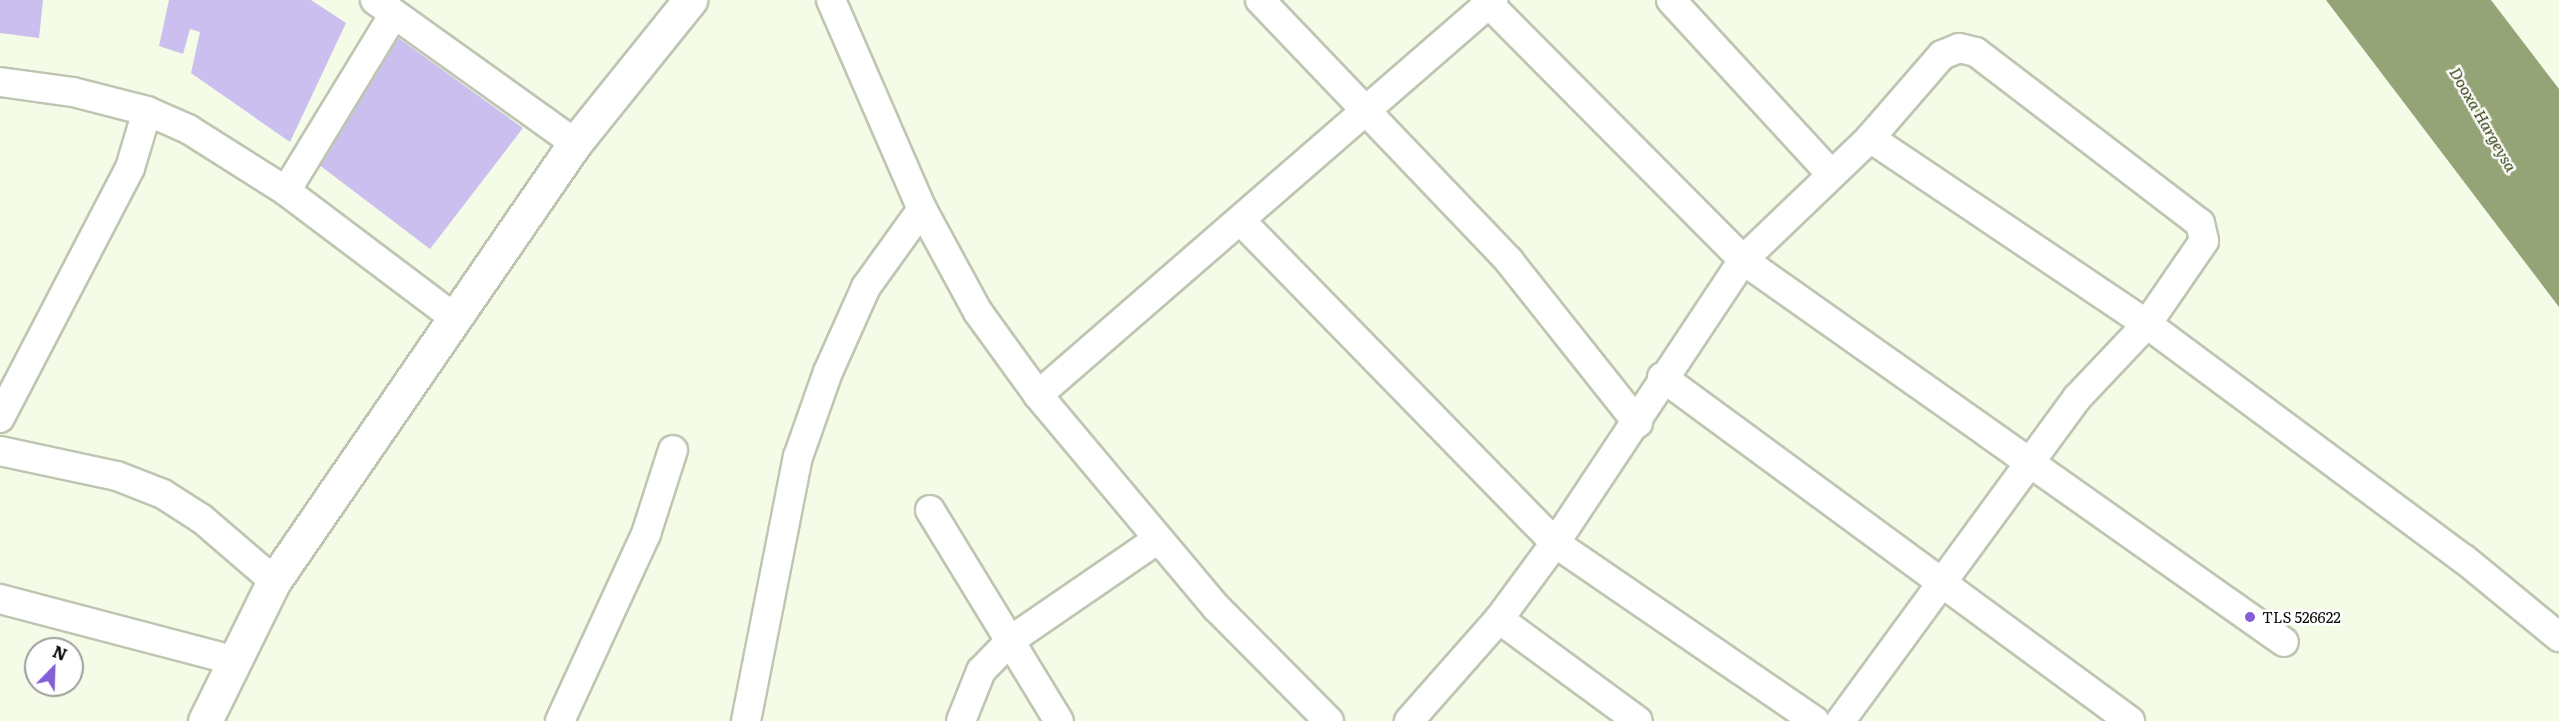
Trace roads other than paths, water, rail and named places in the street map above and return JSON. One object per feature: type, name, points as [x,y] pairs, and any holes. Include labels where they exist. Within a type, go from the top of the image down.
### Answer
[{"type":"main road","points":[[205,721],[274,580],[456,319],[575,143],[690,0]]},
{"type":"street","points":[[831,0],[922,209],[978,312],[1038,395],[1217,608],[1329,721]]},
{"type":"street","points":[[1260,0],[1368,110],[1509,261],[1638,423]]},
{"type":"street","points":[[1671,0],[1830,173]]},
{"type":"street","points":[[1038,395],[1241,221],[1489,1],[1743,260],[2034,462],[2284,642]]},
{"type":"street","points":[[286,191],[385,7],[575,143]]},
{"type":"street","points":[[1409,721],[1499,619],[1555,543],[1638,423],[1662,377],[1743,260],[1830,173],[1870,138],[1942,55],[1959,48],[1976,52],[2200,223],[2204,241],[2147,324],[2077,398],[2034,462],[1944,586],[1841,721]]},
{"type":"street","points":[[0,82],[73,92],[147,111],[188,129],[286,191],[456,319]]},
{"type":"street","points":[[0,418],[130,168],[147,111]]},
{"type":"street","points":[[1870,138],[2147,324],[2464,559],[2559,637]]},
{"type":"street","points":[[746,721],[798,457],[866,287],[922,209]]},
{"type":"street","points":[[1241,221],[1555,543],[1815,721]]},
{"type":"street","points":[[1662,377],[2130,721]]},
{"type":"street","points":[[560,721],[646,534],[673,450]]},
{"type":"street","points":[[0,451],[117,476],[163,494],[202,519],[274,580]]},
{"type":"street","points":[[930,510],[1059,721]]},
{"type":"street","points":[[962,721],[981,671],[1011,640],[1158,539]]},
{"type":"street","points":[[0,599],[233,660]]},
{"type":"street","points":[[1499,619],[1638,721]]},
{"type":"water","name":"Dooxa Hargeysa","points":[[2326,0],[2491,0],[2559,89],[2559,307]]},
{"type":"place","name":"TLS 526622","points":[[2250,617]]}]
